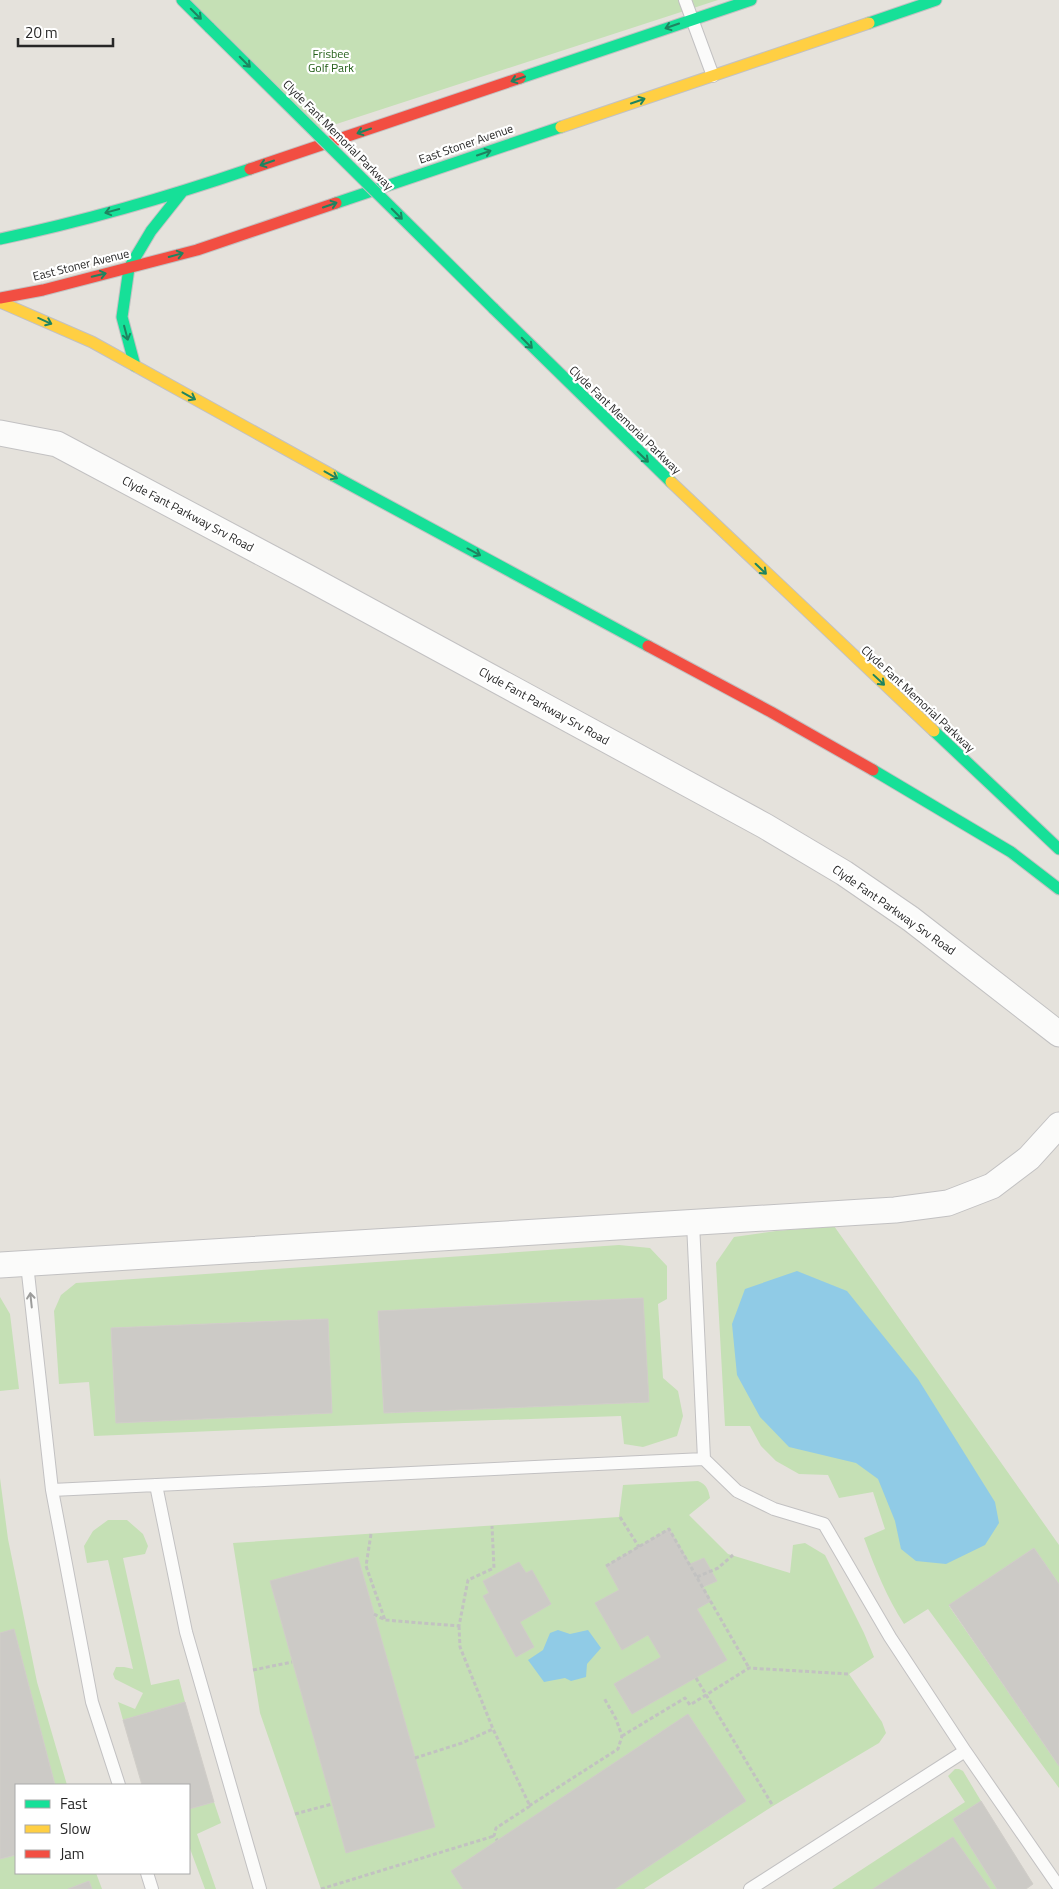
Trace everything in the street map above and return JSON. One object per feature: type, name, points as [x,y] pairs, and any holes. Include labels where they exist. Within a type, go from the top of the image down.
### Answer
[{"type":"main road","name":"Clyde Fant Memorial Parkway","points":[[182,0],[656,469],[1059,849]]},
{"type":"main road","points":[[0,238],[37,231],[182,192],[751,0]]},
{"type":"main road","name":"East Stoner Avenue","points":[[0,300],[197,250],[936,0]]},
{"type":"main road","points":[[135,366],[122,317],[129,268],[151,231],[182,192]]},
{"type":"main road","points":[[0,300],[92,342],[412,519],[780,717],[1010,852],[1059,889]]},
{"type":"street","name":"Clyde Fant Parkway Srv Road","points":[[0,433],[57,444],[307,577],[765,826],[844,873],[911,919],[1059,1034]]},
{"type":"street","points":[[0,1265],[895,1210],[948,1203],[992,1186],[1029,1158],[1059,1125]]},
{"type":"lane","points":[[685,0],[713,76]]},
{"type":"lane","points":[[693,1222],[704,1459],[737,1491],[774,1509],[824,1524],[890,1637],[965,1751],[1059,1887]]},
{"type":"lane","points":[[27,1264],[52,1490],[92,1702],[119,1784]]},
{"type":"lane","points":[[52,1490],[704,1459]]},
{"type":"lane","points":[[156,1484],[186,1632],[260,1889]]},
{"type":"lane","points":[[750,1889],[965,1751]]},
{"type":"lane","points":[[147,1874],[152,1889]]},
{"type":"path","points":[[620,1517],[640,1547]]},
{"type":"path","points":[[492,1526],[494,1568],[468,1580],[459,1626],[460,1647],[493,1728],[530,1806],[528,1807]]},
{"type":"path","points":[[606,1566],[670,1529],[749,1668]]},
{"type":"path","points":[[371,1534],[366,1566],[385,1620]]},
{"type":"path","points":[[697,1578],[718,1568],[733,1555]]},
{"type":"path","points":[[374,1614],[385,1620],[459,1626]]},
{"type":"path","points":[[253,1670],[292,1662]]},
{"type":"path","points":[[622,1736],[685,1698],[690,1705],[749,1668],[849,1674]]},
{"type":"path","points":[[696,1678],[773,1806]]},
{"type":"path","points":[[494,1836],[496,1828],[618,1749],[622,1736],[616,1719],[604,1698]]},
{"type":"path","points":[[415,1758],[462,1743],[493,1728]]},
{"type":"path","points":[[295,1814],[332,1804]]},
{"type":"path","points":[[494,1836],[497,1840]]},
{"type":"path","points":[[322,1889],[494,1836]]},
{"type":"green space","name":"Frisbee Golf Park","points":[[184,0],[718,0],[315,131]]},
{"type":"green space","points":[[834,1226],[1059,1545],[1059,1584],[1034,1548],[949,1606],[1059,1766],[1059,1788],[928,1609],[904,1624],[892,1604],[864,1538],[885,1529],[873,1492],[839,1498],[828,1475],[799,1474],[776,1461],[761,1446],[750,1426],[725,1426],[716,1263],[734,1237]]},
{"type":"green space","points":[[619,1245],[650,1248],[667,1266],[667,1299],[658,1304],[663,1378],[678,1391],[683,1416],[677,1436],[643,1447],[624,1444],[621,1416],[94,1436],[89,1382],[59,1384],[54,1311],[61,1295],[76,1283]],"holes":[[[642,1298],[649,1402],[384,1413],[378,1311]],[[328,1319],[332,1413],[116,1423],[111,1328]]]},
{"type":"green space","points":[[0,1297],[10,1314],[19,1389],[0,1391]]},
{"type":"green space","points":[[0,1478],[8,1539],[37,1682],[67,1784],[55,1784],[14,1630],[0,1633]]},
{"type":"green space","points":[[698,1481],[707,1488],[710,1498],[689,1515],[728,1554],[790,1573],[793,1545],[805,1543],[825,1555],[874,1657],[849,1674],[882,1722],[886,1733],[879,1743],[773,1806],[644,1889],[321,1889],[260,1713],[233,1543],[619,1517],[623,1485]]},
{"type":"green space","points":[[108,1520],[127,1520],[143,1534],[148,1546],[145,1554],[123,1558],[151,1685],[179,1679],[185,1702],[123,1720],[118,1702],[135,1709],[143,1693],[115,1679],[113,1674],[116,1667],[133,1669],[108,1560],[87,1563],[84,1546],[93,1531]]},
{"type":"green space","points":[[955,1769],[963,1771],[981,1801],[953,1819],[997,1889],[832,1889],[965,1802],[948,1776]]},
{"type":"green space","points":[[214,1802],[221,1823],[197,1834],[216,1889],[205,1889],[190,1849],[190,1809]]},
{"type":"green space","points":[[15,1855],[15,1874],[96,1874],[102,1889],[92,1889],[89,1881],[68,1889],[0,1889],[0,1859]]},
{"type":"water","points":[[797,1271],[847,1291],[918,1379],[995,1502],[999,1523],[985,1545],[946,1564],[916,1561],[901,1549],[895,1521],[878,1479],[856,1463],[789,1447],[760,1417],[737,1375],[732,1324],[745,1289]]},
{"type":"water","points":[[558,1630],[570,1634],[588,1630],[601,1648],[587,1664],[586,1677],[571,1681],[565,1678],[544,1682],[528,1660],[543,1650],[550,1633]]},
{"type":"building","points":[[643,1298],[649,1402],[384,1413],[378,1311]]},
{"type":"building","points":[[328,1319],[332,1413],[116,1423],[111,1328]]},
{"type":"building","points":[[669,1529],[690,1564],[704,1558],[717,1581],[703,1587],[711,1601],[697,1609],[727,1660],[632,1714],[614,1684],[661,1657],[648,1635],[622,1650],[595,1603],[619,1590],[606,1566]]},
{"type":"building","points":[[1034,1548],[1059,1584],[1059,1766],[949,1605]]},
{"type":"building","points":[[358,1557],[435,1827],[346,1853],[270,1581]]},
{"type":"building","points":[[519,1562],[526,1573],[532,1570],[551,1604],[520,1622],[534,1647],[516,1657],[483,1596],[489,1593],[483,1581]]},
{"type":"building","points":[[14,1629],[55,1784],[15,1784],[15,1855],[0,1859],[0,1633]]},
{"type":"building","points":[[185,1702],[214,1802],[190,1809],[190,1784],[142,1784],[123,1720]]},
{"type":"building","points":[[688,1714],[746,1801],[615,1889],[463,1889],[451,1871]]},
{"type":"building","points":[[981,1801],[1033,1884],[1026,1889],[997,1889],[953,1819]]},
{"type":"building","points":[[953,1837],[990,1889],[873,1889]]},
{"type":"building","points":[[89,1881],[92,1889],[68,1889]]},
{"type":"traffic: fast","points":[[182,0],[210,28]]},
{"type":"traffic: fast","points":[[520,78],[751,0]]},
{"type":"traffic: fast","points":[[869,23],[936,0]]},
{"type":"traffic: fast","points":[[210,28],[493,308]]},
{"type":"traffic: fast","points":[[336,203],[561,127]]},
{"type":"traffic: fast","points":[[0,239],[126,208],[250,169]]},
{"type":"traffic: fast","points":[[135,366],[122,317],[129,268],[151,231],[182,192]]},
{"type":"traffic: fast","points":[[493,308],[671,482]]},
{"type":"traffic: fast","points":[[332,475],[648,646]]},
{"type":"traffic: fast","points":[[934,731],[1059,849]]},
{"type":"traffic: fast","points":[[873,770],[1011,852],[1059,889]]},
{"type":"traffic: slow","points":[[561,127],[869,23]]},
{"type":"traffic: slow","points":[[0,302],[92,342],[332,475]]},
{"type":"traffic: slow","points":[[671,482],[934,731]]},
{"type":"traffic: jam","points":[[250,169],[520,78]]},
{"type":"traffic: jam","points":[[0,298],[43,290],[197,250],[336,203]]},
{"type":"traffic: jam","points":[[648,646],[771,712],[873,770]]}]
